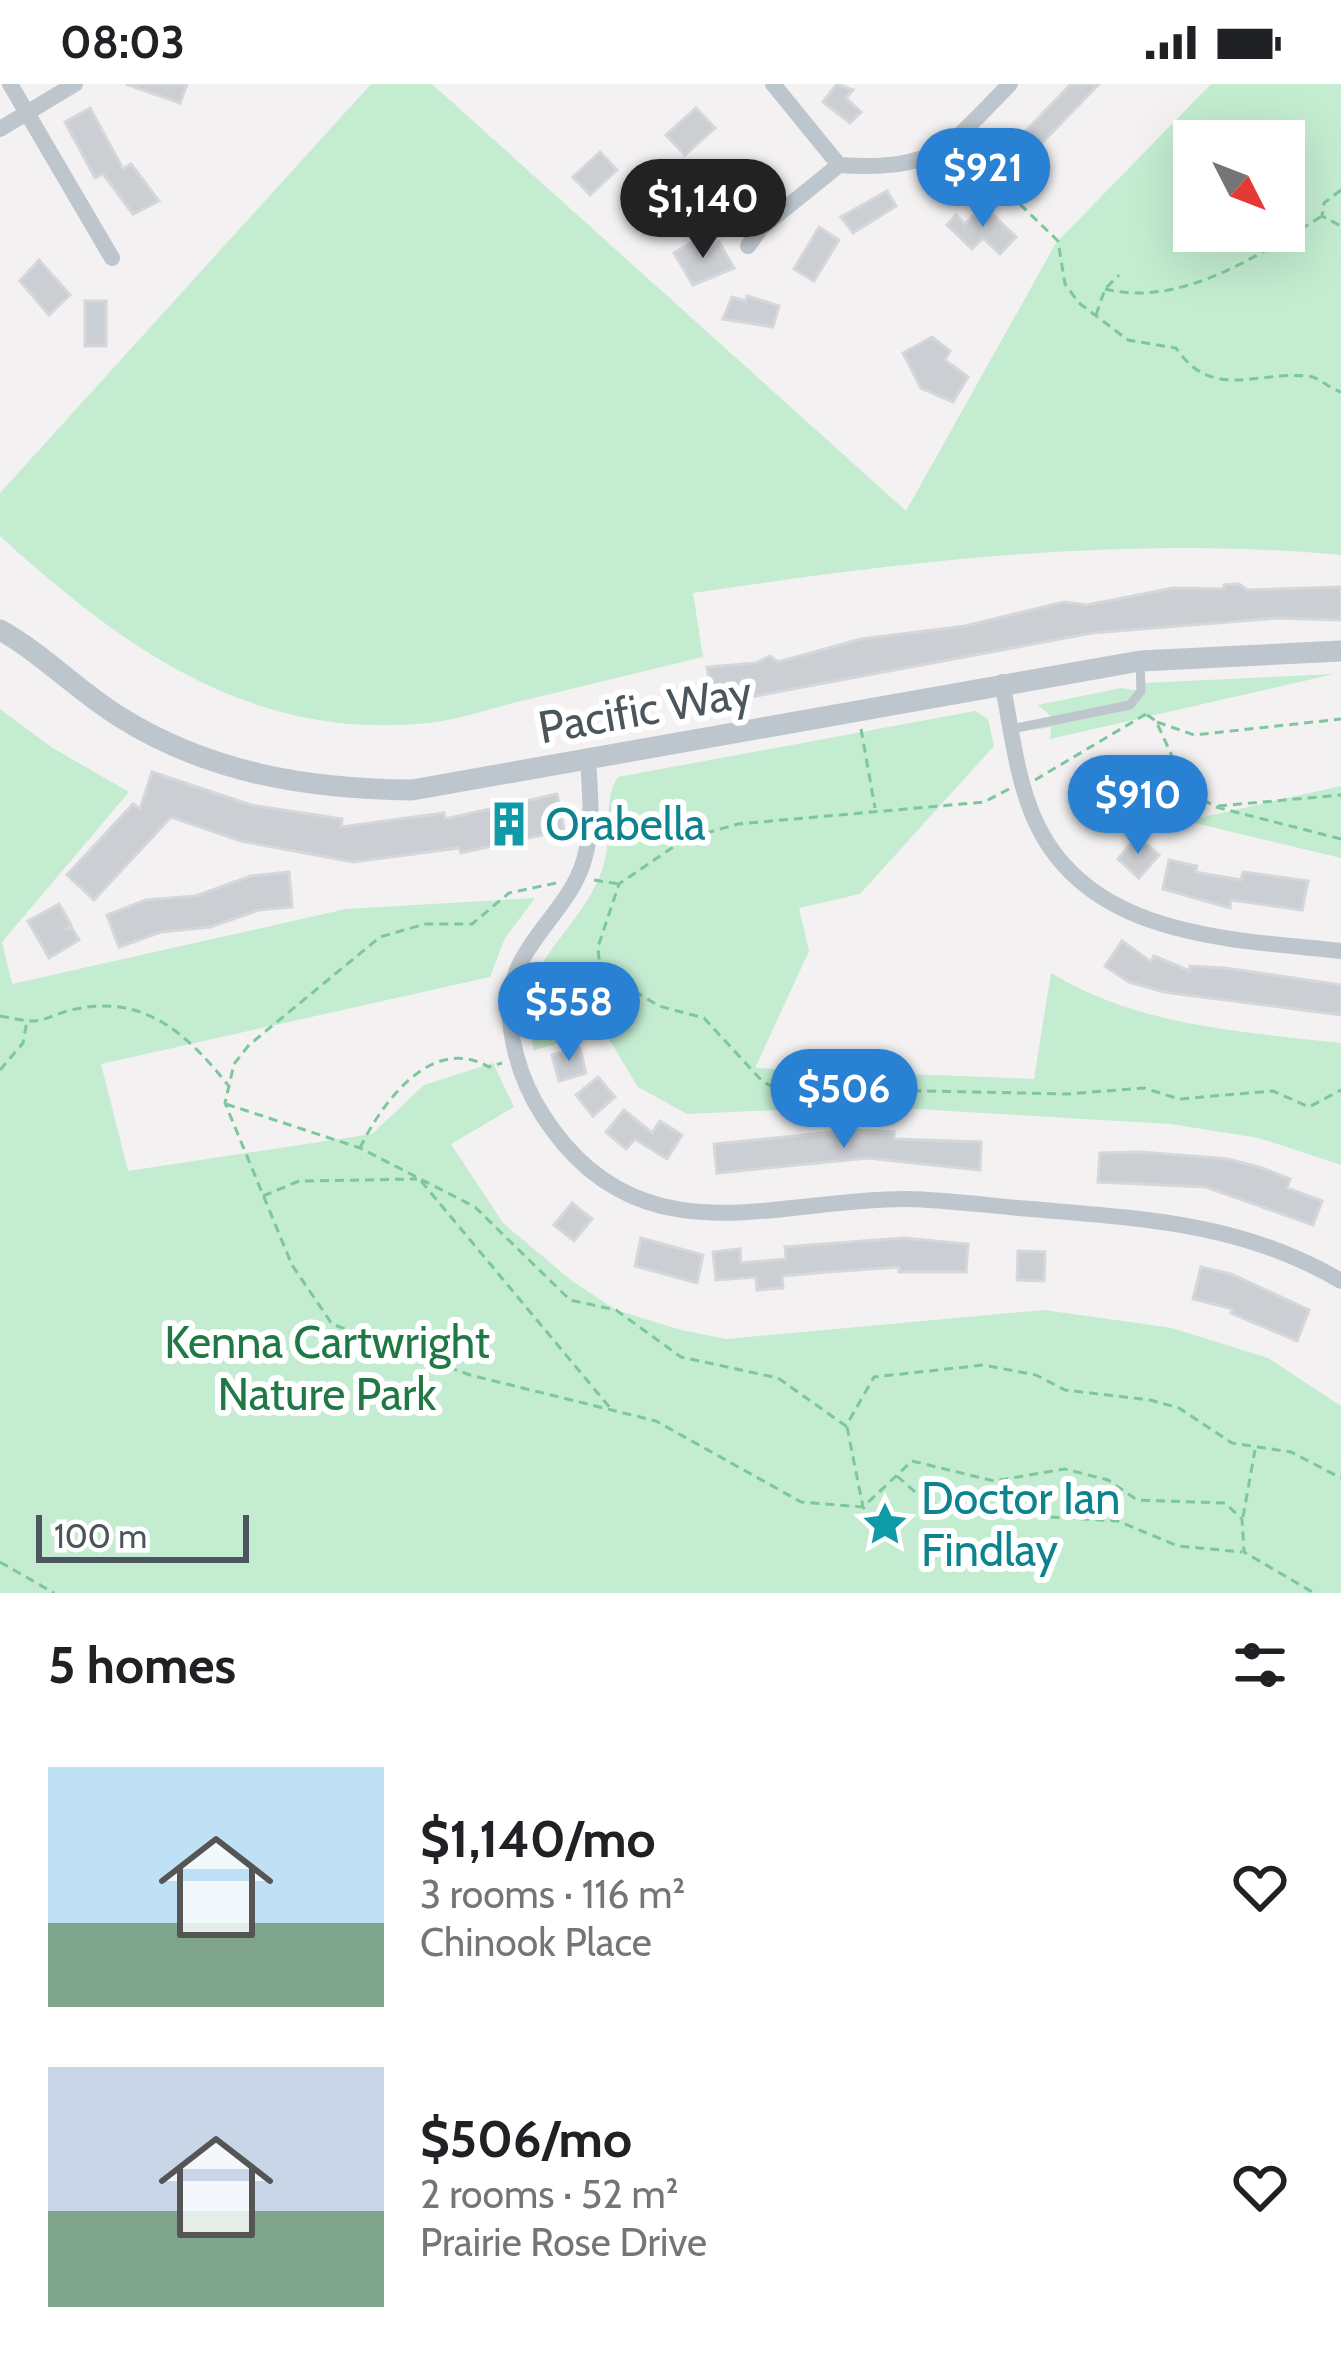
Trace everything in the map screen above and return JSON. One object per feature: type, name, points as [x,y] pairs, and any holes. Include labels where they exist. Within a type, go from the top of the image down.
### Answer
[{"type":"street","points":[[10,84],[112,258]]},
{"type":"street","points":[[0,129],[75,84]]},
{"type":"street","points":[[773,84],[839,165]]},
{"type":"street","points":[[748,246],[761,228],[839,165],[889,168],[941,154],[1010,84]]},
{"type":"street","name":"Pacific Way","points":[[0,630],[120,717],[187,752],[261,777],[342,789],[412,790],[1140,661],[1341,651]]},
{"type":"street","points":[[1002,682],[1034,818],[1052,848],[1116,905],[1192,934],[1341,951]]},
{"type":"street","points":[[588,760],[591,825],[584,862],[570,891],[527,943],[514,976],[509,1013],[514,1052],[532,1099],[588,1172],[643,1201],[705,1214],[906,1199],[1168,1220],[1247,1236],[1341,1281]]},
{"type":"lane","points":[[1012,729],[1130,705],[1141,691],[1140,661]]},
{"type":"path","points":[[962,148],[1058,242],[1068,290],[1128,340],[1176,348],[1186,361],[1223,384],[1309,376],[1341,392]]},
{"type":"path","points":[[1322,217],[1324,203],[1341,190]]},
{"type":"path","points":[[1105,290],[1151,296],[1169,290],[1244,263],[1322,217]]},
{"type":"path","points":[[1322,217],[1341,226]]},
{"type":"path","points":[[1095,317],[1105,290],[1119,274]]},
{"type":"path","points":[[1130,705],[1194,735],[1341,719]]},
{"type":"path","points":[[858,710],[876,812]]},
{"type":"path","points":[[1146,714],[1094,740],[1040,779],[1024,781],[984,802],[738,824],[685,838],[619,884],[598,947],[600,970],[659,1006],[704,1018],[764,1082],[796,1097],[880,1090],[1067,1094],[1144,1088],[1179,1099],[1273,1091],[1309,1107],[1341,1090]]},
{"type":"path","points":[[1156,721],[1187,791],[1216,806],[1341,839]]},
{"type":"path","points":[[1216,806],[1341,795]]},
{"type":"path","points":[[592,880],[619,884]]},
{"type":"path","points":[[561,882],[509,893],[472,924],[425,924],[380,937],[249,1045],[234,1064],[225,1103],[292,1265],[332,1324],[470,1375],[656,1421],[710,1446],[801,1502],[863,1507],[912,1461],[994,1481],[1065,1469],[1108,1480],[1137,1500],[1225,1503],[1242,1519]]},
{"type":"path","points":[[0,1016],[27,1022],[47,1021],[70,1010],[151,1012],[198,1050],[229,1086]]},
{"type":"path","points":[[0,1070],[23,1042],[27,1022]]},
{"type":"path","points":[[360,1148],[378,1110],[419,1073],[436,1063],[472,1057],[489,1067],[504,1062]]},
{"type":"path","points":[[225,1103],[360,1148],[475,1207],[570,1300],[616,1310],[681,1357],[778,1378],[847,1426]]},
{"type":"path","points":[[263,1196],[299,1181],[419,1178]]},
{"type":"path","points":[[419,1178],[612,1410]]},
{"type":"path","points":[[880,1528],[863,1507],[847,1426],[874,1377],[983,1365],[1036,1375],[1065,1390],[1179,1408],[1232,1443],[1291,1452],[1341,1478]]},
{"type":"path","points":[[1244,1552],[1242,1519],[1255,1446]]},
{"type":"path","points":[[896,1475],[925,1501],[952,1511],[1118,1521],[1178,1546],[1244,1552],[1315,1593]]},
{"type":"path","points":[[0,1562],[54,1593]]},
{"type":"green space","points":[[371,84],[432,84],[906,511],[1056,243],[1173,123],[1173,252],[1305,252],[1305,120],[1176,120],[1211,84],[1341,84],[1341,555],[1179,548],[1016,554],[693,593],[703,657],[450,719],[364,725],[304,717],[247,701],[194,678],[94,615],[0,536],[0,493]]},
{"type":"green space","points":[[1334,674],[1050,739],[1051,727],[1033,730],[1031,721],[1051,716],[1038,705],[1121,688],[1142,691],[1144,683]]},
{"type":"green space","name":"Kenna Cartwright Nature Park","points":[[0,709],[51,747],[129,792],[2,942],[12,984],[346,909],[535,898],[505,938],[490,977],[101,1064],[128,1171],[372,1134],[424,1085],[493,1063],[514,1107],[451,1144],[503,1223],[572,1281],[616,1310],[726,1339],[1044,1310],[1172,1328],[1268,1358],[1341,1406],[1341,1593],[0,1593]]},
{"type":"green space","points":[[975,711],[988,719],[994,746],[860,894],[799,908],[809,951],[755,1068],[1034,1079],[1051,973],[1085,991],[1155,1016],[1341,1043],[1341,1165],[1259,1138],[1171,1124],[865,1106],[687,1114],[638,1087],[604,1031],[534,1050],[531,993],[550,951],[579,913],[603,867],[610,796],[618,777]]},
{"type":"green space","points":[[1341,786],[1341,858],[1186,821]]},
{"type":"building","points":[[126,84],[187,84],[180,103]]},
{"type":"building","points":[[837,84],[853,90],[846,98],[861,112],[850,123],[823,102]]},
{"type":"building","points":[[1071,84],[1099,84],[1011,175],[997,161]]},
{"type":"building","points":[[90,108],[123,169],[131,164],[159,201],[133,214],[103,174],[95,178],[65,122]]},
{"type":"building","points":[[696,108],[715,128],[685,155],[666,135]]},
{"type":"building","points":[[600,152],[617,170],[590,195],[573,177]]},
{"type":"building","points":[[887,191],[896,206],[853,233],[841,217]]},
{"type":"building","points":[[983,205],[1016,237],[1000,254],[983,238],[972,249],[947,225],[956,215],[965,224]]},
{"type":"building","points":[[819,227],[839,240],[814,281],[794,269]]},
{"type":"building","points":[[702,236],[709,248],[719,242],[734,268],[693,285],[674,253]]},
{"type":"building","points":[[39,260],[70,295],[49,315],[20,281]]},
{"type":"building","points":[[747,296],[779,306],[773,327],[723,319],[732,297],[746,301]]},
{"type":"building","points":[[85,301],[106,301],[106,346],[85,346]]},
{"type":"building","points":[[932,337],[950,351],[945,360],[968,377],[953,402],[921,388],[903,353]]},
{"type":"building","points":[[1239,584],[1247,590],[1341,587],[1341,620],[1277,618],[1092,633],[713,704],[707,667],[756,663],[770,656],[778,662],[861,639],[965,626],[1064,602],[1087,605],[1173,588],[1224,589],[1224,585]]},
{"type":"building","points":[[152,772],[251,805],[342,819],[341,827],[444,813],[445,819],[557,794],[564,830],[461,853],[459,848],[353,862],[241,841],[171,817],[94,900],[67,875],[133,804],[140,809]]},
{"type":"building","points":[[1137,836],[1159,855],[1139,878],[1118,859]]},
{"type":"building","points":[[1169,860],[1197,866],[1195,872],[1241,880],[1243,872],[1308,881],[1302,910],[1231,900],[1230,908],[1163,889]]},
{"type":"building","points":[[289,872],[292,907],[259,910],[210,927],[161,932],[119,947],[107,915],[146,900],[196,896],[251,876]]},
{"type":"building","points":[[59,904],[71,925],[67,929],[72,928],[79,940],[49,958],[28,921]]},
{"type":"building","points":[[1122,941],[1151,962],[1154,956],[1190,971],[1190,966],[1225,968],[1341,985],[1341,1015],[1164,992],[1129,982],[1105,966]]},
{"type":"building","points":[[580,1048],[586,1073],[559,1081],[552,1055]]},
{"type":"building","points":[[598,1077],[615,1097],[593,1116],[576,1095]]},
{"type":"building","points":[[624,1110],[652,1133],[660,1121],[682,1135],[667,1159],[635,1139],[626,1149],[606,1132]]},
{"type":"building","points":[[853,1130],[894,1132],[894,1139],[981,1142],[980,1170],[868,1158],[717,1173],[714,1144]]},
{"type":"building","points":[[1100,1153],[1228,1159],[1262,1168],[1290,1179],[1287,1188],[1322,1201],[1313,1225],[1206,1187],[1098,1182]]},
{"type":"building","points":[[572,1203],[592,1219],[574,1241],[554,1225]]},
{"type":"building","points":[[641,1238],[703,1255],[697,1283],[635,1266]]},
{"type":"building","points":[[904,1238],[968,1244],[966,1272],[899,1272],[899,1267],[827,1272],[782,1276],[783,1288],[757,1290],[756,1277],[716,1280],[713,1252],[740,1249],[741,1263],[786,1259],[785,1247]]},
{"type":"building","points":[[1018,1251],[1045,1252],[1044,1281],[1017,1280]]},
{"type":"building","points":[[1201,1267],[1231,1274],[1309,1310],[1297,1341],[1231,1313],[1233,1309],[1193,1299]]},
{"type":"place","name":"Orabella","points":[[509,824]]},
{"type":"place","name":"Doctor Ian Findlay","points":[[885,1524]]}]
